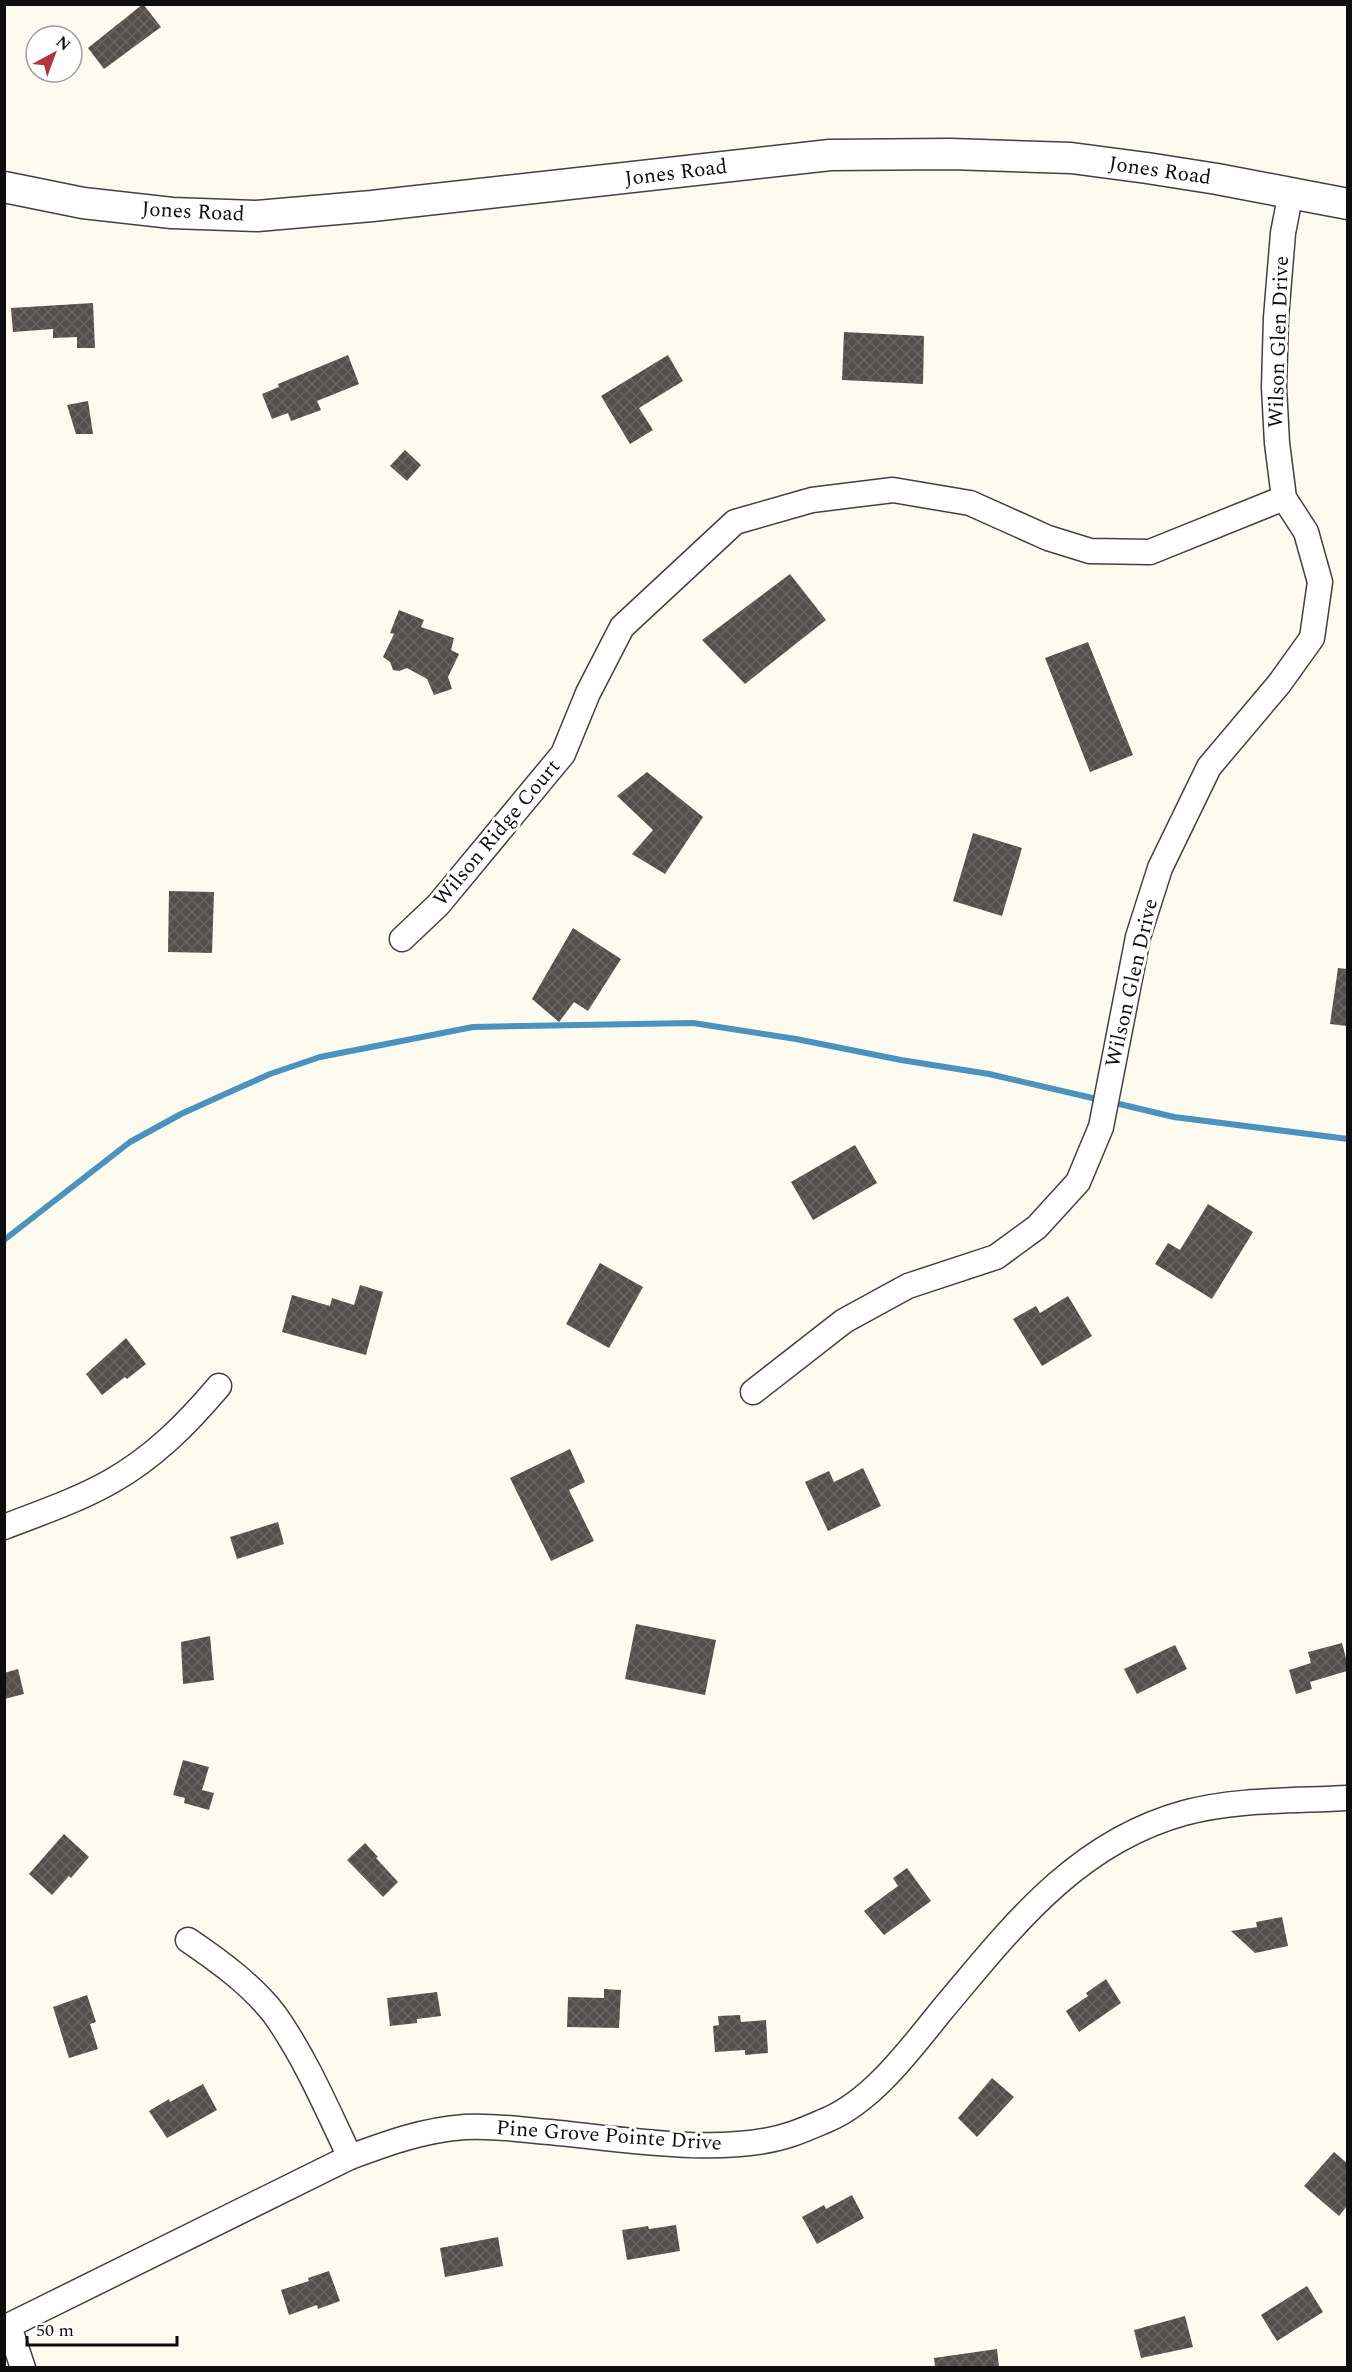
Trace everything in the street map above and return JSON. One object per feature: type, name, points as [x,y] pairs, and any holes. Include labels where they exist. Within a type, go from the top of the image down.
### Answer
[{"type":"street","name":"Jones Road","points":[[4,187],[83,203],[172,213],[257,216],[417,202],[830,155],[950,154],[1071,158],[1217,178],[1347,204]]},
{"type":"street","name":"Wilson Glen Drive","points":[[753,1392],[844,1321],[862,1311],[908,1286],[996,1257],[1037,1227],[1078,1182],[1101,1127],[1138,937],[1160,868],[1209,767],[1279,684],[1312,638],[1320,582],[1306,532],[1284,498],[1277,443],[1274,387],[1275,330],[1283,233],[1291,192]]},
{"type":"street","name":"Wilson Ridge Court","points":[[402,939],[438,905],[563,754],[588,693],[622,627],[735,522],[813,500],[893,490],[970,503],[1048,538],[1090,550],[1150,552],[1284,498]]},
{"type":"street","points":[[4,1527],[71,1501],[110,1482],[141,1462],[169,1440],[196,1414],[219,1386]]},
{"type":"street","name":"Pine Grove Pointe Drive","points":[[7,2327],[350,2157],[406,2136],[465,2127],[500,2128],[673,2144],[742,2144],[790,2135],[833,2117],[874,2088],[998,1944],[1053,1886],[1093,1854],[1140,1828],[1186,1813],[1233,1805],[1347,1798]]},
{"type":"street","points":[[188,1940],[245,1984],[274,2014],[301,2055],[350,2157]]},
{"type":"street","points":[[7,2327],[23,2367]]},
{"type":"building","points":[[143,4],[161,27],[104,69],[88,48]]},
{"type":"building","points":[[93,303],[95,348],[77,348],[77,337],[53,338],[53,329],[13,332],[11,308]]},
{"type":"building","points":[[844,332],[924,336],[923,384],[842,380]]},
{"type":"building","points":[[348,355],[359,384],[317,401],[321,410],[291,421],[288,413],[272,419],[262,394],[279,387],[278,384]]},
{"type":"building","points":[[668,355],[683,381],[639,408],[653,430],[630,444],[601,396]]},
{"type":"building","points":[[88,401],[93,434],[76,434],[67,405]]},
{"type":"building","points":[[405,450],[421,465],[407,481],[390,466]]},
{"type":"building","points":[[790,574],[826,620],[745,684],[702,640]]},
{"type":"building","points":[[399,610],[424,620],[421,627],[454,638],[451,650],[459,654],[448,677],[452,689],[434,695],[427,679],[407,668],[399,671],[393,670],[390,662],[383,657],[394,634],[390,633]]},
{"type":"building","points":[[1088,642],[1133,755],[1090,772],[1045,658]]},
{"type":"building","points":[[647,772],[703,817],[665,874],[632,854],[653,830],[617,796]]},
{"type":"building","points":[[973,833],[1022,848],[1002,916],[953,901]]},
{"type":"building","points":[[169,891],[214,892],[212,953],[168,952]]},
{"type":"building","points":[[573,928],[621,959],[588,1011],[574,1002],[559,1022],[532,999]]},
{"type":"building","points":[[1338,968],[1347,969],[1347,1026],[1330,1024]]},
{"type":"building","points":[[855,1145],[877,1183],[813,1220],[791,1182]]},
{"type":"building","points":[[1208,1204],[1253,1232],[1212,1299],[1155,1264],[1168,1243],[1180,1250]]},
{"type":"building","points":[[600,1263],[643,1287],[609,1348],[566,1324]]},
{"type":"building","points":[[360,1285],[383,1292],[366,1355],[282,1332],[292,1295],[330,1306],[332,1298],[354,1305]]},
{"type":"building","points":[[1068,1296],[1092,1336],[1042,1366],[1013,1319],[1036,1306],[1040,1313]]},
{"type":"building","points":[[126,1338],[146,1364],[102,1395],[86,1374]]},
{"type":"building","points":[[570,1449],[585,1482],[569,1490],[594,1541],[551,1561],[510,1478]]},
{"type":"building","points":[[863,1468],[881,1506],[828,1531],[805,1482],[829,1471],[834,1482]]},
{"type":"building","points":[[278,1522],[284,1544],[237,1559],[230,1537]]},
{"type":"building","points":[[636,1624],[716,1640],[705,1695],[625,1679]]},
{"type":"building","points":[[210,1636],[214,1680],[183,1684],[181,1642]]},
{"type":"building","points":[[1342,1643],[1347,1671],[1310,1682],[1312,1689],[1296,1694],[1289,1670],[1311,1663],[1308,1652]]},
{"type":"building","points":[[1175,1645],[1187,1669],[1137,1694],[1124,1669]]},
{"type":"building","points":[[18,1669],[24,1694],[4,1699],[4,1673]]},
{"type":"building","points":[[183,1760],[209,1767],[202,1790],[214,1793],[209,1810],[184,1803],[185,1798],[173,1795]]},
{"type":"building","points":[[64,1834],[89,1857],[52,1895],[29,1874]]},
{"type":"building","points":[[365,1843],[398,1882],[383,1897],[347,1860]]},
{"type":"building","points":[[907,1868],[931,1901],[884,1935],[864,1911],[898,1886],[893,1878]]},
{"type":"building","points":[[1282,1917],[1288,1946],[1255,1953],[1231,1931],[1257,1927],[1256,1922]]},
{"type":"building","points":[[1106,1979],[1121,2003],[1079,2032],[1066,2011],[1088,1996],[1086,1993]]},
{"type":"building","points":[[604,1989],[621,1990],[619,2028],[567,2027],[568,1997],[604,1998]]},
{"type":"building","points":[[437,1992],[441,2016],[417,2019],[417,2023],[390,2026],[387,1998]]},
{"type":"building","points":[[87,1995],[96,2022],[90,2024],[98,2049],[69,2058],[53,2007]]},
{"type":"building","points":[[740,2015],[741,2022],[766,2020],[768,2053],[745,2055],[745,2050],[715,2052],[713,2026],[719,2025],[718,2016]]},
{"type":"building","points":[[992,2078],[1014,2097],[977,2137],[958,2118]]},
{"type":"building","points":[[203,2084],[217,2110],[167,2138],[149,2111]]},
{"type":"building","points":[[1334,2152],[1347,2163],[1347,2206],[1339,2216],[1304,2186]]},
{"type":"building","points":[[852,2195],[864,2218],[817,2244],[802,2217],[824,2205],[826,2209]]},
{"type":"building","points":[[676,2225],[680,2251],[627,2260],[622,2230]]},
{"type":"building","points":[[498,2237],[503,2266],[445,2277],[440,2248]]},
{"type":"building","points":[[329,2271],[340,2301],[318,2309],[317,2305],[289,2315],[281,2290],[309,2281],[308,2278]]},
{"type":"building","points":[[1307,2286],[1323,2312],[1277,2341],[1261,2315]]},
{"type":"building","points":[[1185,2316],[1193,2347],[1141,2358],[1134,2330]]},
{"type":"building","points":[[997,2349],[999,2367],[935,2367],[934,2358]]},
{"type":"waterway","points":[[4,1240],[130,1142],[181,1114],[270,1074],[320,1057],[473,1027],[693,1023],[989,1074],[1101,1100]]},
{"type":"waterway","points":[[1111,1102],[1174,1117],[1348,1139]]}]
